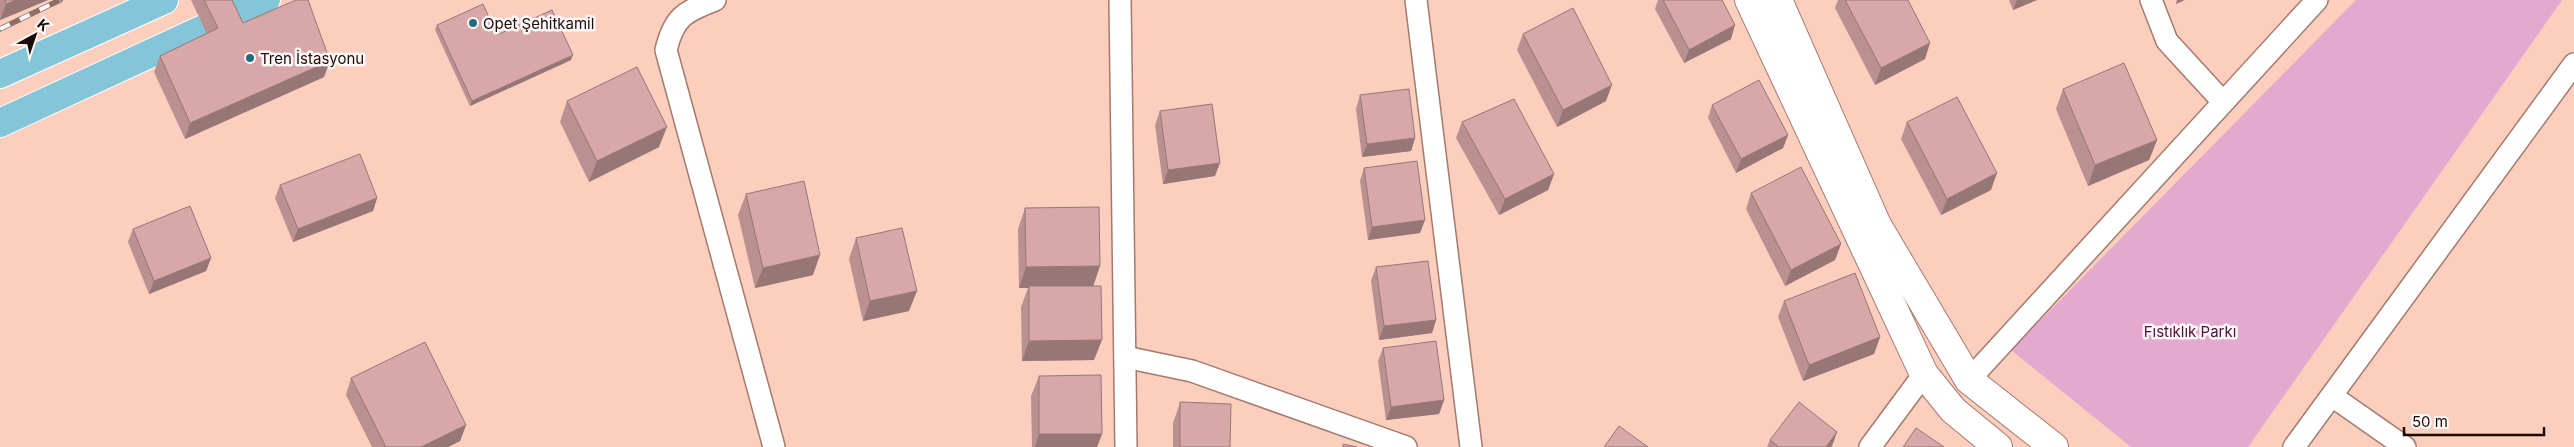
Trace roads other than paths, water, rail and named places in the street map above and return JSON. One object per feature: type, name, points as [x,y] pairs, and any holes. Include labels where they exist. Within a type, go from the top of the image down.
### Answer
[{"type":"main road","points":[[0,74],[164,0]]},
{"type":"main road","points":[[0,123],[266,0]]},
{"type":"street","points":[[715,0],[687,11],[671,28],[666,50],[774,447]]},
{"type":"street","points":[[1120,0],[1126,447]]},
{"type":"street","points":[[1416,0],[1470,447]]},
{"type":"street","points":[[1749,0],[1924,374],[1953,410],[1998,447]]},
{"type":"street","points":[[1778,0],[1877,225],[1969,380],[2054,447]]},
{"type":"street","points":[[2151,0],[2168,41],[2223,102]]},
{"type":"street","points":[[1969,380],[2317,0]]},
{"type":"street","points":[[2294,447],[2574,64]]},
{"type":"street","points":[[1125,357],[1192,371],[1406,447]]},
{"type":"street","points":[[1870,447],[1924,374]]},
{"type":"street","points":[[2332,396],[2405,447]]},
{"type":"railway","points":[[0,29],[60,0]]},
{"type":"place","name":"Opet Şehitkamil","points":[[473,23]]},
{"type":"place","name":"Tren İstasyonu","points":[[250,58]]},
{"type":"park label","name":"Fıstıklık Parkı","points":[[2190,331]]}]
